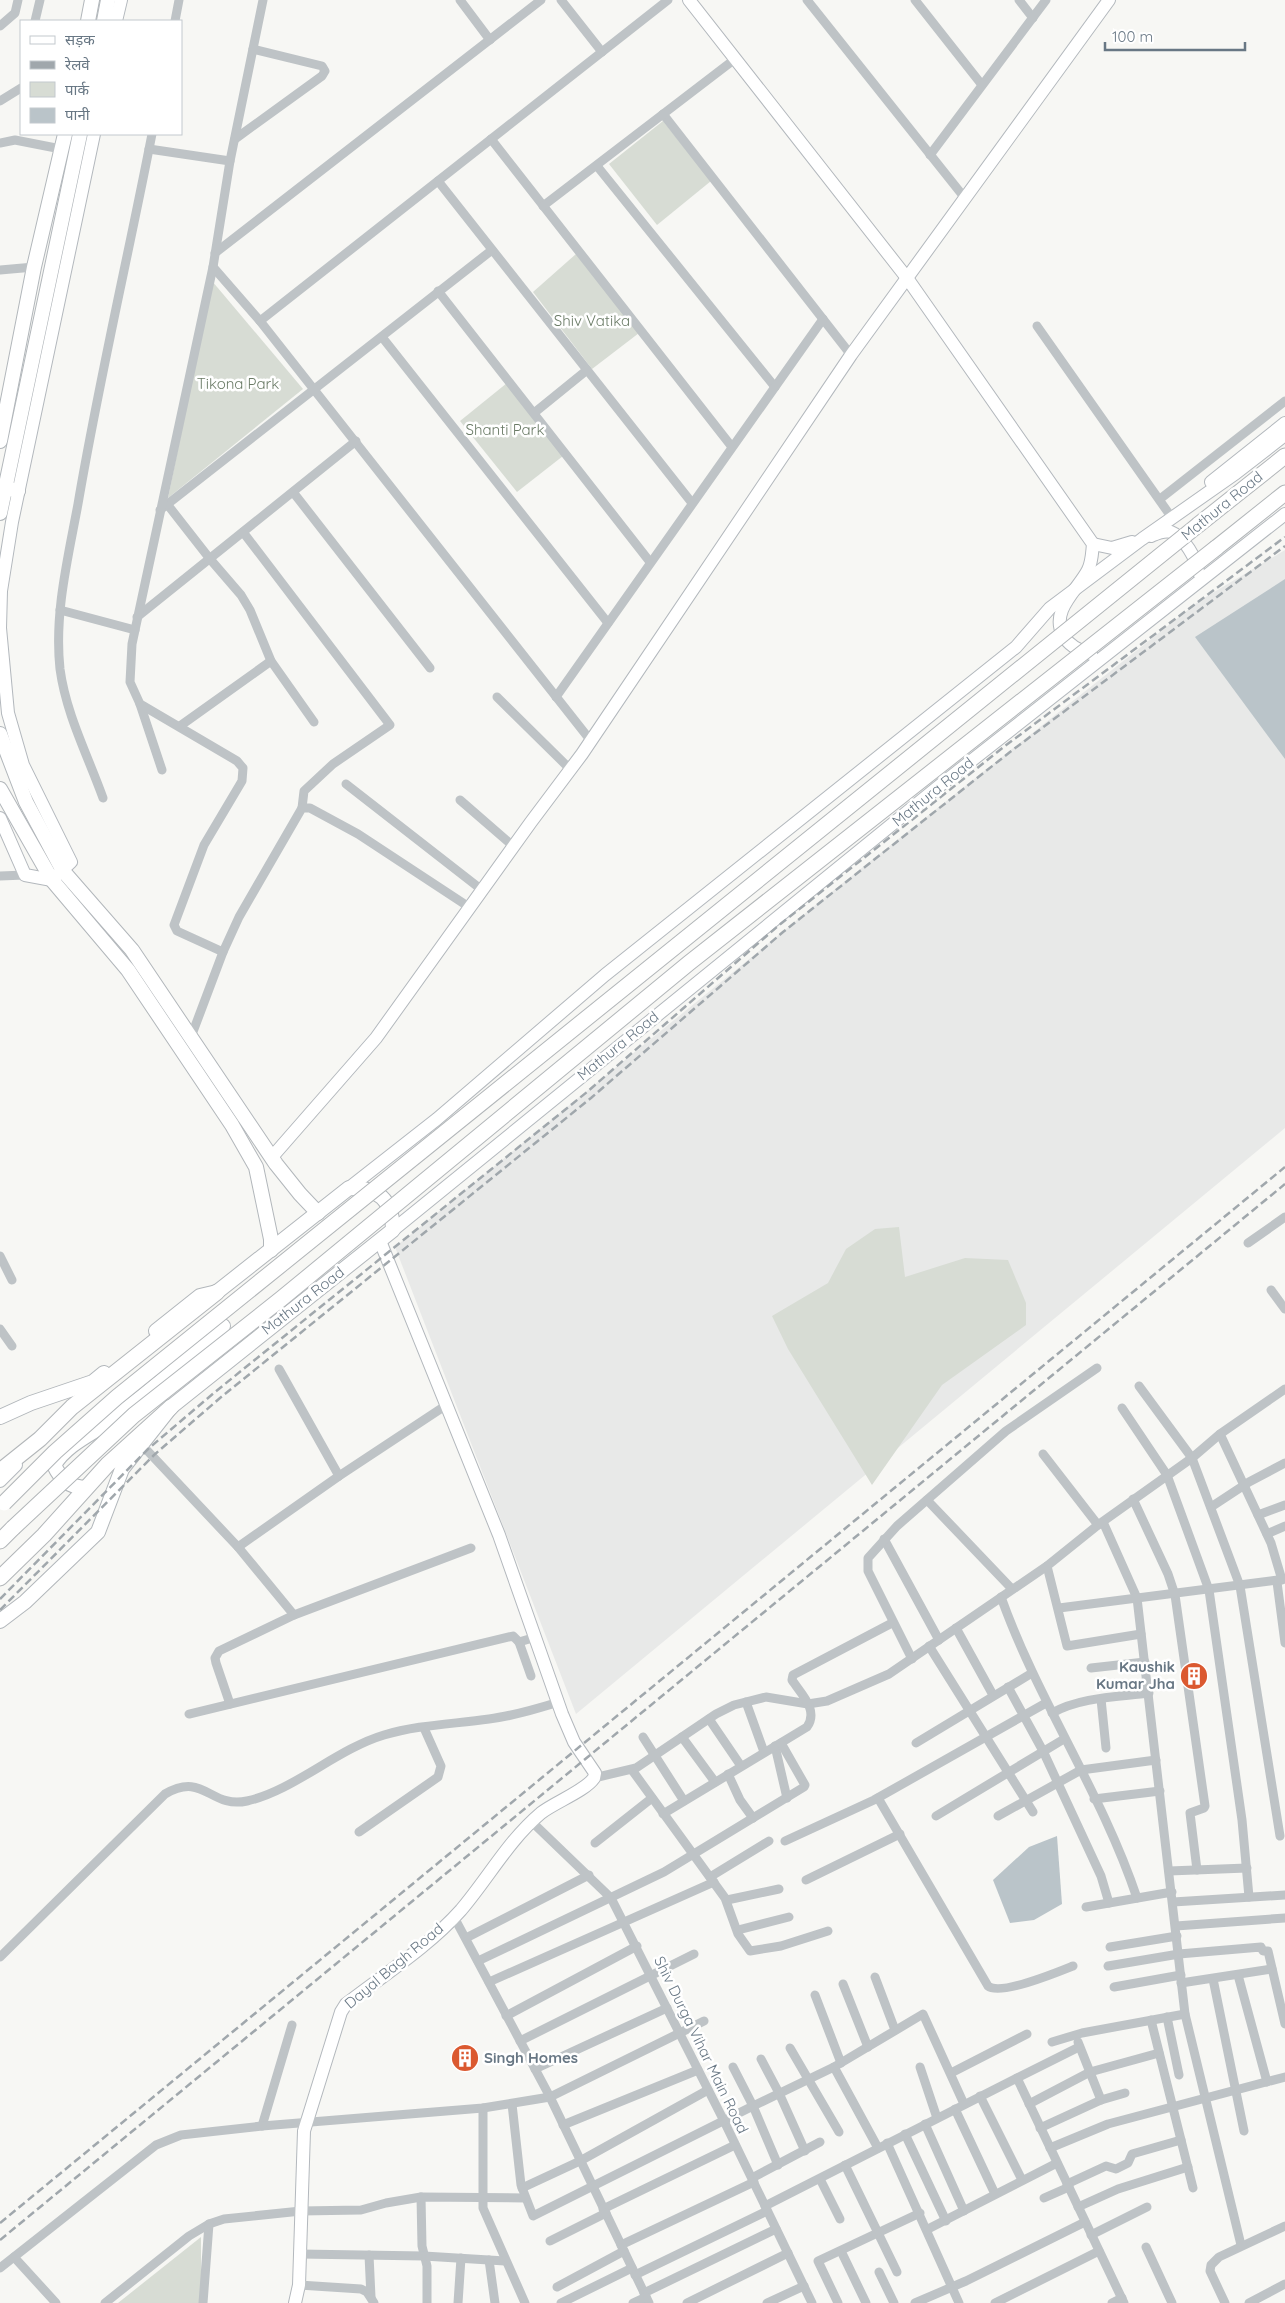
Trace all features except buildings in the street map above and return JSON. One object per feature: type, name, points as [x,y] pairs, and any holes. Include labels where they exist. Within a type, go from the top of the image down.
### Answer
[{"type":"highway","name":"Mathura Road","points":[[0,1507],[55,1452],[117,1397],[1285,456]]},
{"type":"highway","name":"Mathura Road","points":[[0,1541],[51,1490],[134,1415],[281,1299],[689,963],[1285,493]]},
{"type":"highway","points":[[0,1471],[40,1439],[72,1407],[212,1296]]},
{"type":"highway","points":[[0,1578],[44,1535],[108,1464],[171,1407]]},
{"type":"main road","points":[[88,20],[92,0]]},
{"type":"main road","points":[[104,20],[108,0]]},
{"type":"main road","points":[[0,441],[4,400],[65,135]]},
{"type":"main road","points":[[0,514],[12,489],[80,135]]},
{"type":"main road","points":[[0,734],[26,802],[63,871],[132,950],[272,1157],[300,1194],[318,1213]]},
{"type":"main road","points":[[0,788],[52,880],[128,970],[232,1125],[256,1167],[271,1239],[270,1250]]},
{"type":"main road","points":[[349,1188],[366,1188],[379,1194],[388,1204],[393,1230]]},
{"type":"main road","name":"Mathura Road","points":[[0,1417],[31,1403],[93,1382],[200,1296],[212,1296],[349,1188]]},
{"type":"main road","name":"Mathura Road","points":[[0,1621],[26,1602],[98,1532],[122,1469],[171,1407],[393,1230]]},
{"type":"main road","points":[[212,1296],[223,1326],[249,1344]]},
{"type":"main road","points":[[86,1488],[72,1487],[59,1477],[54,1465],[61,1454],[116,1417],[181,1365],[223,1326]]},
{"type":"street","points":[[0,26],[15,13],[18,0]]},
{"type":"street","points":[[36,20],[40,0]]},
{"type":"street","points":[[116,20],[121,0]]},
{"type":"street","points":[[175,20],[179,0]]},
{"type":"street","points":[[162,770],[140,704],[130,682],[134,630],[163,507],[213,267],[230,161],[263,0]]},
{"type":"street","points":[[460,0],[490,40]]},
{"type":"street","points":[[215,253],[541,0]]},
{"type":"street","points":[[561,0],[602,52]]},
{"type":"street","points":[[260,321],[668,0]]},
{"type":"street","points":[[689,0],[907,278],[1093,544],[1112,548],[1163,532],[1177,535],[1196,562],[1198,572],[1186,593]]},
{"type":"street","points":[[808,0],[964,198]]},
{"type":"street","points":[[915,0],[982,85]]},
{"type":"street","points":[[1019,0],[1033,18]]},
{"type":"street","points":[[930,154],[1046,0]]},
{"type":"street","points":[[272,1157],[376,1038],[591,742],[851,355],[1109,0]]},
{"type":"street","points":[[235,139],[322,76],[325,71],[322,66],[253,49]]},
{"type":"street","points":[[543,206],[735,59]]},
{"type":"street","points":[[0,101],[20,89]]},
{"type":"street","points":[[663,114],[851,355]]},
{"type":"street","points":[[0,876],[25,875],[52,880],[71,862],[23,765],[8,713],[0,628],[1,591],[12,489],[94,135]]},
{"type":"street","points":[[103,798],[86,758],[65,690],[58,642],[60,610],[91,425],[152,135]]},
{"type":"street","points":[[491,139],[732,447]]},
{"type":"street","points":[[0,143],[15,140],[62,149]]},
{"type":"street","points":[[149,149],[230,161]]},
{"type":"street","points":[[597,166],[775,387]]},
{"type":"street","points":[[438,181],[692,503]]},
{"type":"street","points":[[163,507],[492,250]]},
{"type":"street","points":[[0,270],[34,267]]},
{"type":"street","points":[[213,267],[260,321],[591,742]]},
{"type":"street","points":[[438,291],[650,562]]},
{"type":"street","points":[[556,697],[823,319]]},
{"type":"street","points":[[1037,326],[1172,518]]},
{"type":"street","points":[[382,337],[608,623]]},
{"type":"street","points":[[534,413],[587,370]]},
{"type":"street","points":[[1160,499],[1285,401]]},
{"type":"street","points":[[1198,500],[1200,492],[1285,423]]},
{"type":"street","name":"Mathura Road","points":[[349,1188],[437,1119],[605,975],[1016,647],[1050,608],[1285,435]]},
{"type":"street","points":[[137,617],[356,442]]},
{"type":"street","points":[[293,492],[430,668]]},
{"type":"street","points":[[163,507],[246,602],[271,661],[314,722]]},
{"type":"street","name":"Mathura Road","points":[[393,1230],[938,787],[1285,514]]},
{"type":"street","points":[[1214,570],[1223,569],[1244,556],[1285,524]]},
{"type":"street","points":[[191,1037],[223,952],[239,917],[302,808],[304,791],[333,764],[390,725],[244,532]]},
{"type":"street","points":[[1093,544],[1089,569],[1074,589],[1060,615],[1059,624],[1066,640],[1077,650],[1090,654],[1111,652]]},
{"type":"street","points":[[60,610],[134,630]]},
{"type":"street","points":[[180,726],[271,661]]},
{"type":"street","points":[[497,697],[570,770]]},
{"type":"street","points":[[140,704],[237,761],[243,768],[242,781],[198,857],[174,924],[176,931],[223,952]]},
{"type":"street","points":[[346,784],[482,890]]},
{"type":"street","points":[[460,800],[514,846]]},
{"type":"street","points":[[302,808],[310,808],[358,834],[469,908]]},
{"type":"street","points":[[0,818],[25,875]]},
{"type":"street","points":[[1248,1243],[1285,1217]]},
{"type":"street","points":[[380,1241],[448,1404],[574,1742],[587,1758],[595,1773],[594,1778],[632,1770],[721,1711],[746,1702],[766,1697],[808,1704],[827,1701],[889,1674],[1047,1566],[1133,1499],[1192,1458],[1220,1434],[1285,1388]]},
{"type":"street","points":[[0,1256],[12,1280]]},
{"type":"street","points":[[1271,1290],[1285,1309]]},
{"type":"street","points":[[0,1329],[12,1346]]},
{"type":"street","points":[[912,1658],[892,1622],[866,1563],[872,1551],[1012,1426],[1097,1368]]},
{"type":"street","points":[[279,1369],[339,1476]]},
{"type":"street","points":[[1139,1386],[1192,1458],[1240,1586],[1280,1836]]},
{"type":"street","points":[[238,1547],[339,1476],[448,1404]]},
{"type":"street","points":[[1122,1408],[1167,1476],[1209,1590],[1250,1897]]},
{"type":"street","points":[[1220,1434],[1267,1534],[1281,1580],[1285,1643]]},
{"type":"street","points":[[0,1481],[40,1439]]},
{"type":"street","points":[[142,1445],[238,1547],[294,1615]]},
{"type":"street","points":[[1043,1454],[1100,1524],[1137,1598],[1185,2014],[1241,2245]]},
{"type":"street","points":[[1211,1507],[1244,1485],[1285,1463]]},
{"type":"street","points":[[1133,1499],[1168,1574],[1175,1595],[1205,1806],[1190,1812],[1197,1870]]},
{"type":"street","points":[[927,1500],[1012,1589]]},
{"type":"street","points":[[1258,1515],[1285,1505]]},
{"type":"street","points":[[1267,1534],[1285,1526]]},
{"type":"street","points":[[884,1539],[938,1640]]},
{"type":"street","points":[[230,1704],[216,1663],[216,1655],[294,1615],[471,1548]]},
{"type":"street","points":[[1047,1566],[1067,1646],[1141,1634]]},
{"type":"street","points":[[1059,1608],[1175,1595],[1281,1580]]},
{"type":"street","points":[[1001,1597],[1032,1673],[1118,1845],[1137,1898]]},
{"type":"street","points":[[664,1814],[809,1725],[812,1713],[792,1680],[793,1675],[892,1622]]},
{"type":"street","points":[[956,1628],[993,1695]]},
{"type":"street","points":[[189,1714],[512,1636],[519,1642],[531,1676]]},
{"type":"street","points":[[519,1642],[536,1638]]},
{"type":"street","points":[[929,1646],[1033,1812]]},
{"type":"street","points":[[1091,1668],[1145,1662]]},
{"type":"street","points":[[916,1743],[1032,1673]]},
{"type":"street","points":[[1008,1687],[1058,1782],[1101,1876],[1109,1903]]},
{"type":"street","points":[[1052,1713],[1062,1708],[1101,1699],[1149,1693]]},
{"type":"street","points":[[1101,1699],[1106,1748]]},
{"type":"street","points":[[0,1957],[165,1794],[174,1788],[192,1785],[224,1800],[247,1801],[288,1784],[363,1743],[383,1735],[509,1716],[559,1702]]},
{"type":"street","points":[[746,1702],[764,1752]]},
{"type":"street","points":[[785,1840],[878,1798],[1046,1702]]},
{"type":"street","points":[[708,1719],[741,1766]]},
{"type":"street","points":[[360,1832],[438,1777],[441,1766],[424,1728]]},
{"type":"street","points":[[643,1737],[684,1801]]},
{"type":"street","points":[[682,1738],[715,1782]]},
{"type":"street","points":[[936,1816],[1064,1738]]},
{"type":"street","points":[[778,1745],[787,1798]]},
{"type":"street","points":[[478,1961],[611,1898],[694,1855],[805,1786],[778,1745]]},
{"type":"street","points":[[998,1816],[1081,1770],[1156,1760]]},
{"type":"street","points":[[632,1770],[726,1900],[738,1930],[750,1951],[787,1944],[828,1931]]},
{"type":"street","points":[[728,1774],[740,1800],[753,1818]]},
{"type":"street","name":"Dayal Bagh Road","points":[[295,2303],[299,2285],[303,2140],[337,2019],[344,2007],[421,1946],[454,1917],[484,1881],[507,1846],[532,1822],[594,1778]]},
{"type":"street","points":[[1094,1799],[1160,1791]]},
{"type":"street","points":[[595,1843],[652,1798]]},
{"type":"street","points":[[878,1798],[991,1988],[1045,1978],[1073,1966]]},
{"type":"street","name":"Shiv Durga Vihar Main Road","points":[[532,1822],[611,1898],[625,1922],[812,2303]]},
{"type":"street","points":[[806,1880],[900,1834]]},
{"type":"street","points":[[489,1982],[625,1922],[712,1880],[770,1841]]},
{"type":"street","points":[[1169,1871],[1247,1868]]},
{"type":"street","points":[[466,1938],[589,1875]]},
{"type":"street","points":[[726,1900],[779,1889]]},
{"type":"street","points":[[1086,1907],[1172,1892]]},
{"type":"street","points":[[1173,1902],[1285,1895]]},
{"type":"street","points":[[454,1917],[550,2097],[646,2297]]},
{"type":"street","points":[[738,1930],[789,1917]]},
{"type":"street","points":[[1176,1926],[1285,1918]]},
{"type":"street","points":[[1110,1947],[1177,1936]]},
{"type":"street","points":[[506,2016],[636,1946]]},
{"type":"street","points":[[1108,1966],[1179,1954],[1261,1947],[1263,1951],[1268,1951],[1285,2024]]},
{"type":"street","points":[[520,2041],[694,1954]]},
{"type":"street","points":[[1114,1987],[1181,1979],[1212,1979],[1272,1969]]},
{"type":"street","points":[[1238,1975],[1267,2082]]},
{"type":"street","points":[[874,1977],[895,2030]]},
{"type":"street","points":[[1212,1979],[1244,2131]]},
{"type":"street","points":[[844,1984],[868,2047]]},
{"type":"street","points":[[816,1995],[837,2065],[878,2148]]},
{"type":"street","points":[[534,2069],[667,2008]]},
{"type":"street","points":[[512,2104],[522,2188],[530,2213],[536,2216],[592,2185],[779,2092],[809,2080],[924,2014],[964,2104]]},
{"type":"street","points":[[1052,2042],[1076,2035],[1185,2014]]},
{"type":"street","points":[[1166,2017],[1179,2075]]},
{"type":"street","points":[[1151,2020],[1193,2188]]},
{"type":"street","points":[[0,2268],[156,2145],[181,2135],[262,2126],[483,2108],[550,2097],[704,2021]]},
{"type":"street","points":[[262,2126],[292,2025]]},
{"type":"street","points":[[951,2074],[1027,2034]]},
{"type":"street","points":[[1076,2035],[1079,2047],[1101,2100]]},
{"type":"street","points":[[561,2303],[634,2271],[766,2208],[905,2134],[1079,2047]]},
{"type":"street","points":[[790,2048],[839,2132]]},
{"type":"street","points":[[1029,2104],[1090,2072],[1159,2053]]},
{"type":"street","points":[[761,2059],[779,2092],[805,2151]]},
{"type":"street","points":[[920,2066],[937,2118]]},
{"type":"street","points":[[733,2067],[753,2106],[778,2164]]},
{"type":"street","points":[[563,2125],[698,2070]]},
{"type":"street","points":[[1050,2148],[1108,2124],[1285,2077]]},
{"type":"street","points":[[1017,2078],[1123,2301],[1112,2303]]},
{"type":"street","points":[[522,2188],[580,2161],[708,2090]]},
{"type":"street","points":[[1040,2128],[1101,2100],[1125,2093]]},
{"type":"street","points":[[980,2096],[1022,2180]]},
{"type":"street","points":[[483,2108],[483,2208],[525,2303]]},
{"type":"street","points":[[955,2109],[995,2194]]},
{"type":"street","points":[[925,2124],[964,2210]]},
{"type":"street","points":[[905,2134],[946,2221]]},
{"type":"street","points":[[1044,2198],[1104,2167],[1116,2169],[1128,2163],[1132,2154],[1181,2140]]},
{"type":"street","points":[[556,2287],[622,2248],[753,2180],[778,2164],[820,2142]]},
{"type":"street","points":[[888,2143],[960,2303]]},
{"type":"street","points":[[550,2241],[735,2144]]},
{"type":"street","points":[[928,2229],[1057,2163]]},
{"type":"street","points":[[845,2165],[897,2272]]},
{"type":"street","points":[[1078,2207],[1118,2189],[1188,2168]]},
{"type":"street","points":[[820,2179],[840,2219]]},
{"type":"street","points":[[105,2303],[189,2236],[209,2224],[224,2219],[301,2211],[361,2210],[386,2203],[421,2197],[525,2198]]},
{"type":"street","points":[[421,2197],[422,2246],[426,2266],[427,2303]]},
{"type":"street","points":[[1091,2235],[1147,2207]]},
{"type":"street","points":[[838,2303],[818,2261],[920,2213]]},
{"type":"street","points":[[915,2303],[1085,2222]]},
{"type":"street","points":[[203,2303],[209,2224]]},
{"type":"street","points":[[1225,2303],[1210,2271],[1211,2265],[1219,2257],[1241,2245],[1285,2226]]},
{"type":"street","points":[[633,2303],[776,2229]]},
{"type":"street","points":[[1146,2247],[1172,2303]]},
{"type":"street","points":[[841,2251],[866,2303]]},
{"type":"street","points":[[995,2303],[1099,2251]]},
{"type":"street","points":[[687,2303],[788,2253]]},
{"type":"street","points":[[300,2254],[424,2256],[506,2261]]},
{"type":"street","points":[[369,2255],[373,2301]]},
{"type":"street","points":[[14,2257],[55,2302]]},
{"type":"street","points":[[458,2303],[461,2258]]},
{"type":"street","points":[[489,2260],[495,2303]]},
{"type":"street","points":[[879,2272],[894,2303]]},
{"type":"street","points":[[1249,2303],[1285,2284]]},
{"type":"street","points":[[299,2285],[361,2289],[367,2292],[373,2301]]},
{"type":"street","points":[[768,2303],[804,2286]]},
{"type":"shaded area","points":[[1285,550],[1285,1128],[576,1714],[395,1247],[834,890],[1199,601]]},
{"type":"green space","points":[[663,121],[711,181],[657,225],[609,164]]},
{"type":"green space","name":"Shiv Vatika","points":[[576,254],[639,333],[592,369],[533,292]]},
{"type":"green space","name":"Tikona Park","points":[[212,281],[303,389],[168,498]]},
{"type":"green space","name":"Shanti Park","points":[[507,383],[563,456],[517,492],[460,421]]},
{"type":"green space","points":[[899,1227],[905,1277],[965,1258],[1008,1260],[1026,1303],[1026,1325],[942,1385],[872,1485],[788,1349],[772,1316],[828,1283],[846,1249],[875,1229]]},
{"type":"green space","points":[[201,2237],[201,2303],[118,2303]]},
{"type":"water","points":[[1285,579],[1285,759],[1195,637]]},
{"type":"water","points":[[1057,1836],[1062,1904],[1034,1920],[1010,1923],[993,1880],[1029,1847]]},
{"type":"railway","points":[[0,1599],[148,1449],[215,1392],[587,1092],[778,926],[1005,746],[1285,537]]},
{"type":"railway","points":[[0,1610],[154,1455],[220,1398],[591,1098],[783,932],[1010,752],[1285,546]]},
{"type":"railway","points":[[0,2223],[1285,1167]]},
{"type":"railway","points":[[0,2240],[1285,1184]]},
{"type":"place","name":"Kaushik Kumar Jha","points":[[1194,1676]]},
{"type":"place","name":"Singh Homes","points":[[465,2058]]}]
